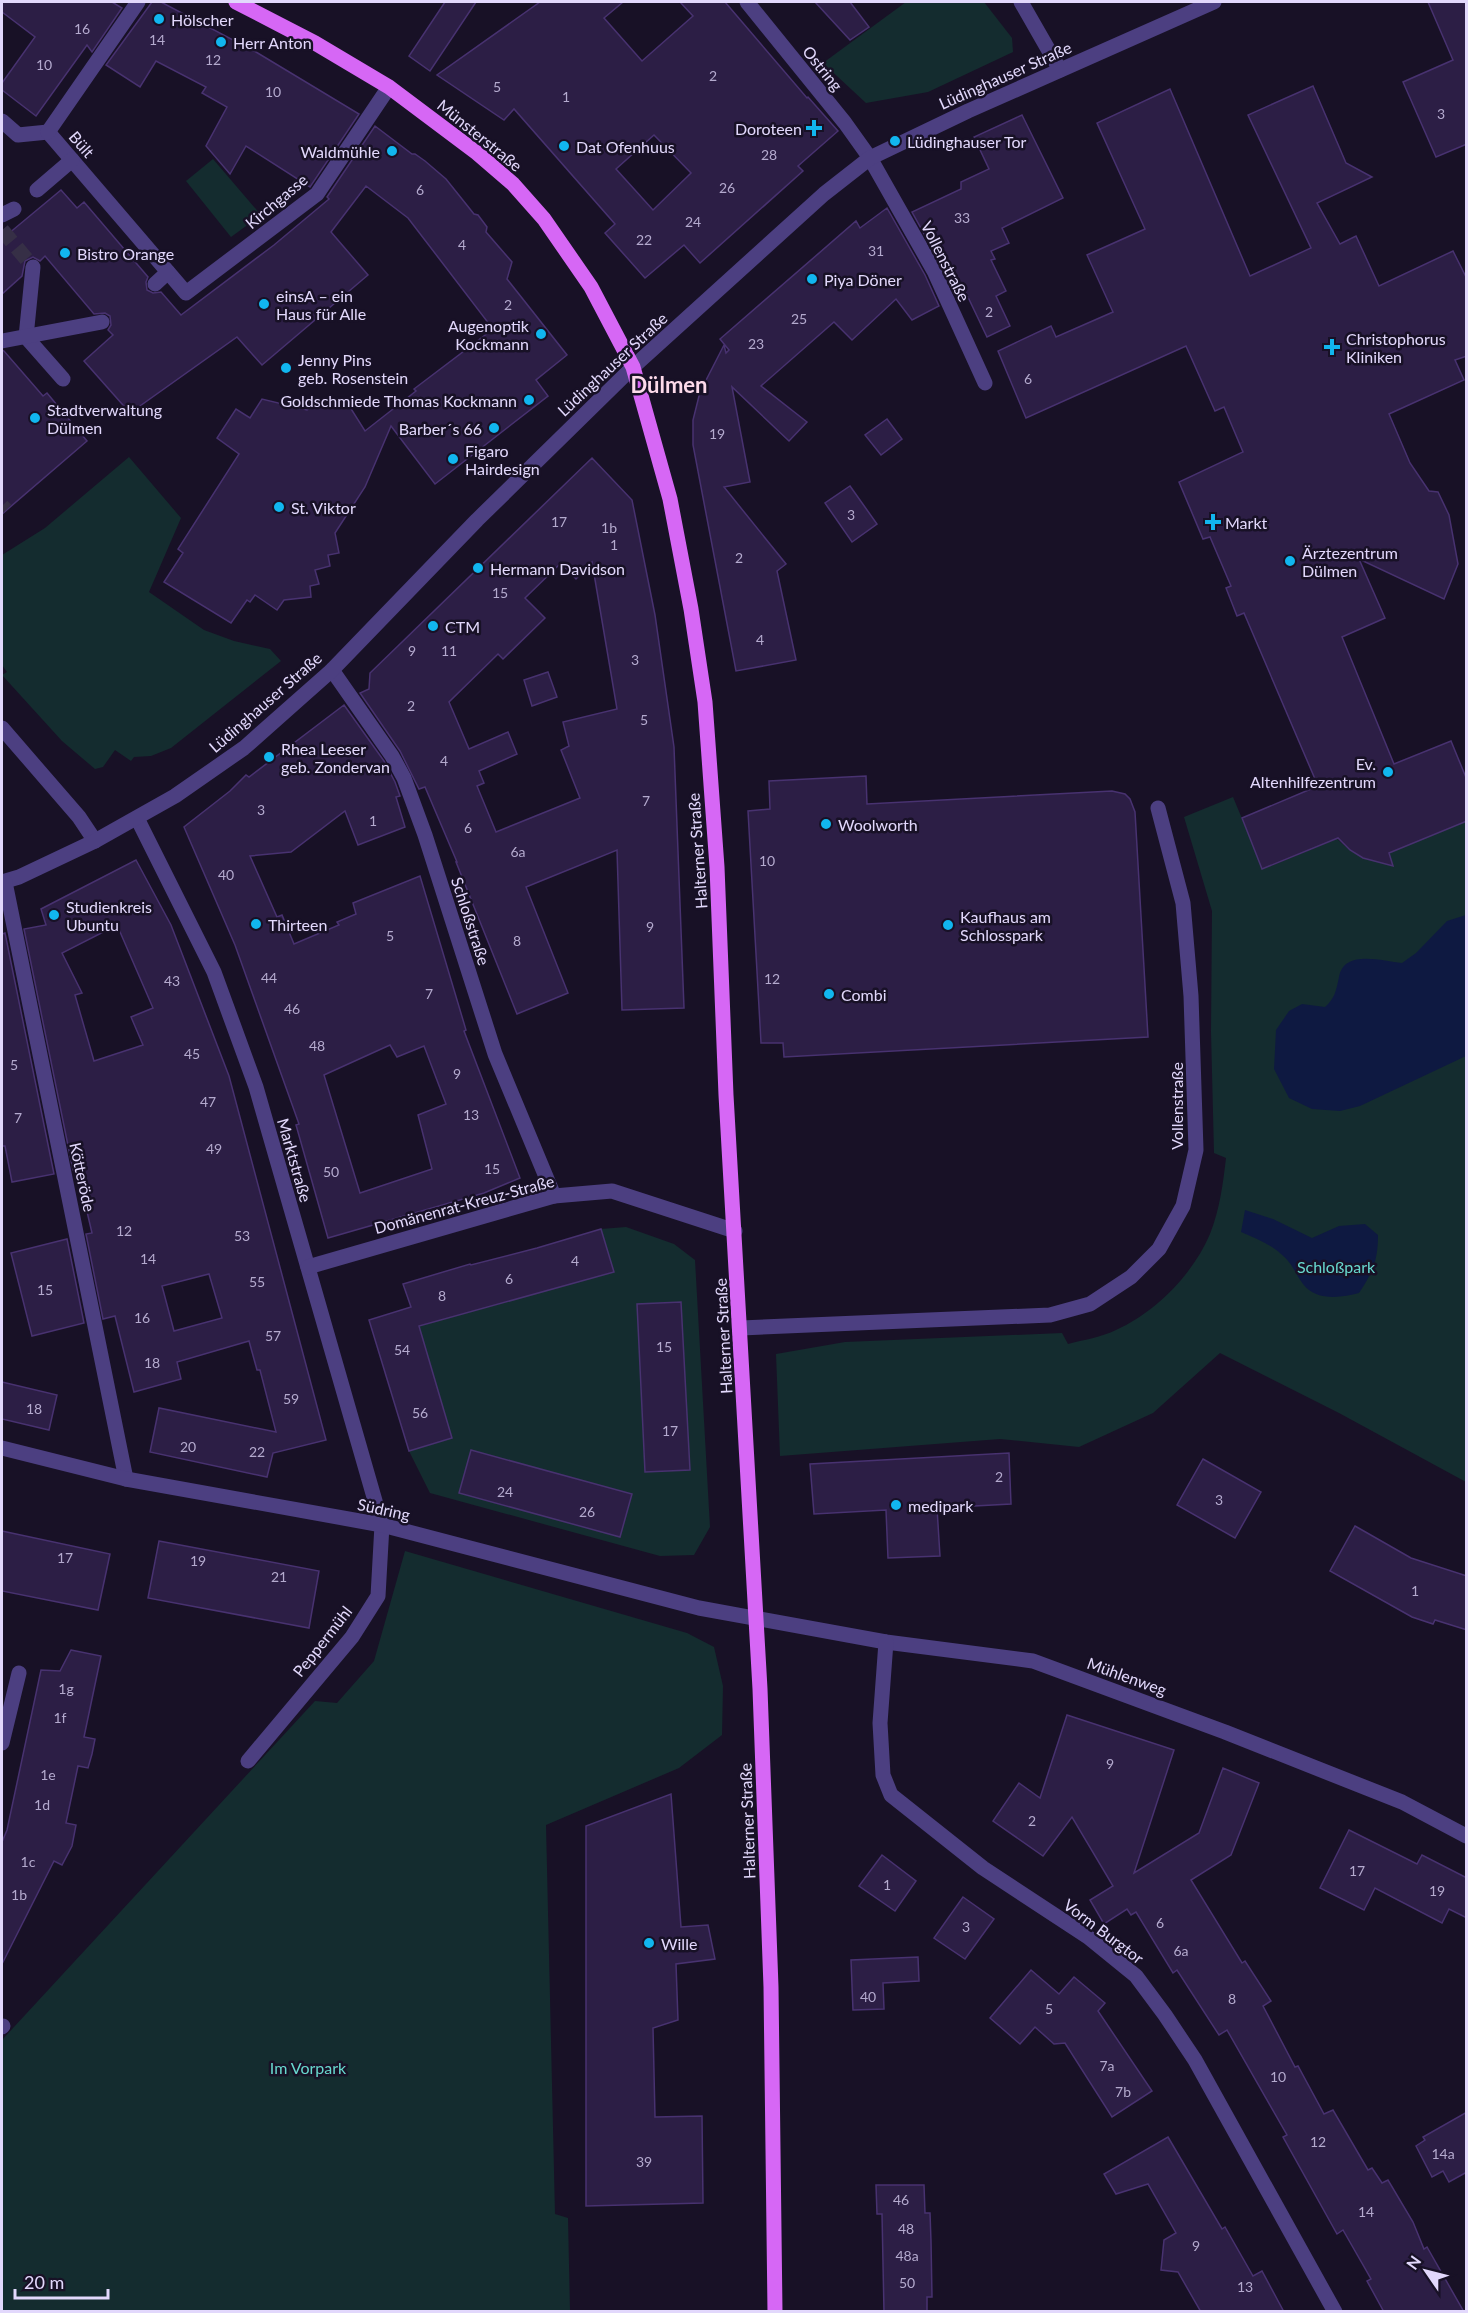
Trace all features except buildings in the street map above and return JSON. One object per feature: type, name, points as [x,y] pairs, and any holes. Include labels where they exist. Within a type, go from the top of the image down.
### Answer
[{"type":"main road","name":"Münsterstraße","points":[[236,2],[315,43],[389,87],[477,153],[513,184],[544,219],[591,287],[633,367]]},
{"type":"main road","name":"Halterner Straße","points":[[633,367],[670,500],[691,609],[705,702],[717,867],[756,1619],[771,1987],[775,2312]]},
{"type":"street","name":"Bült","points":[[138,2],[48,132],[186,293]]},
{"type":"street","name":"Ostring","points":[[747,2],[870,158]]},
{"type":"street","points":[[1021,2],[1060,70]]},
{"type":"street","name":"Lüdinghauser Straße","points":[[3,882],[95,841],[137,818],[175,796],[244,748],[332,670],[477,520],[633,367],[824,194],[870,158],[968,111],[1214,2]]},
{"type":"street","name":"Kirchgasse","points":[[186,293],[317,194],[389,87]]},
{"type":"street","points":[[2,121],[18,135],[48,132]]},
{"type":"street","name":"Vollenstraße","points":[[870,158],[934,271],[985,382]]},
{"type":"street","points":[[37,190],[72,160]]},
{"type":"street","points":[[33,267],[26,337],[63,379]]},
{"type":"street","points":[[155,284],[168,272]]},
{"type":"street","points":[[2,341],[102,322]]},
{"type":"street","name":"Schloßstraße","points":[[332,670],[392,756],[404,778],[425,835],[495,1054],[554,1196]]},
{"type":"street","points":[[2,728],[63,798],[95,841]]},
{"type":"street","name":"Vollenstraße","points":[[741,1328],[1050,1314],[1090,1304],[1131,1277],[1159,1249],[1184,1206],[1196,1150],[1192,1007],[1183,903],[1158,808]]},
{"type":"street","name":"Marktstraße","points":[[137,818],[214,972],[256,1087],[382,1525]]},
{"type":"street","name":"Kötteröde","points":[[3,882],[126,1479]]},
{"type":"street","name":"Domänenrat-Kreuz-Straße","points":[[308,1267],[554,1196],[612,1191],[735,1231]]},
{"type":"street","name":"Südring","points":[[2,1448],[126,1479],[382,1525],[699,1608],[756,1619]]},
{"type":"street","name":"Peppermühl","points":[[248,1761],[352,1637],[378,1596],[382,1525]]},
{"type":"street","name":"Mühlenweg","points":[[756,1619],[886,1642],[1033,1661],[1225,1732],[1402,1802],[1467,1836]]},
{"type":"street","name":"Vorm Burgtor","points":[[886,1642],[880,1723],[883,1775],[891,1796],[983,1868],[1088,1937],[1136,1976],[1195,2060],[1335,2312]]},
{"type":"street","points":[[2,1743],[19,1672]]},
{"type":"green space","points":[[906,2],[984,2],[1012,38],[1013,52],[928,92],[866,103],[823,63]]},
{"type":"green space","points":[[213,159],[261,215],[231,237],[186,181]]},
{"type":"green space","points":[[129,457],[181,518],[149,592],[204,630],[234,641],[270,649],[281,661],[171,748],[151,756],[134,757],[131,761],[115,750],[103,767],[95,769],[62,741],[2,675],[7,672],[2,665],[2,555],[45,528]]},
{"type":"green space","name":"Schloßpark","points":[[1233,797],[1263,869],[1337,839],[1361,857],[1375,861],[1391,860],[1389,853],[1466,821],[1466,1482],[1339,1413],[1220,1353],[1153,1413],[1079,1447],[1000,1439],[780,1456],[776,1354],[845,1342],[1062,1333],[1068,1344],[1105,1335],[1145,1313],[1172,1290],[1194,1263],[1213,1225],[1221,1196],[1226,1158],[1214,1153],[1211,1032],[1212,911],[1184,817]]},
{"type":"green space","points":[[626,1227],[674,1244],[695,1260],[710,1527],[694,1555],[660,1556],[430,1493],[409,1451],[451,1437],[419,1326],[613,1272],[601,1229]]},
{"type":"green space","name":"Im Vorpark","points":[[405,1551],[687,1633],[714,1647],[723,1686],[722,1735],[679,1768],[546,1825],[555,2214],[568,2218],[570,2311],[2,2311],[2,2040],[315,1701],[337,1703],[374,1661]]},
{"type":"water","points":[[1466,915],[1466,1056],[1360,1106],[1340,1111],[1312,1109],[1289,1098],[1274,1069],[1276,1030],[1289,1011],[1302,1004],[1325,1007],[1333,997],[1342,968],[1348,963],[1375,959],[1402,963],[1416,953],[1447,921]]},
{"type":"water","points":[[1245,1210],[1273,1219],[1312,1238],[1339,1226],[1365,1224],[1378,1235],[1374,1266],[1368,1279],[1359,1293],[1329,1297],[1314,1293],[1300,1280],[1289,1262],[1277,1250],[1241,1232]]},
{"type":"tunnel","points":[[2,230],[33,267]]},
{"type":"tunnel","points":[[2,506],[6,510]]},
{"type":"place","name":"Hölscher","points":[[159,19]]},
{"type":"place","name":"Herr Anton","points":[[221,42]]},
{"type":"place","name":"Doroteen","points":[[814,128]]},
{"type":"place","name":"Lüdinghauser Tor","points":[[895,141]]},
{"type":"place","name":"Dat Ofenhuus","points":[[564,146]]},
{"type":"place","name":"Waldmühle","points":[[392,151]]},
{"type":"place","name":"Bistro Orange","points":[[65,253]]},
{"type":"place","name":"Piya Döner","points":[[812,279]]},
{"type":"place","name":"einsA – ein Haus für Alle","points":[[264,304]]},
{"type":"place","name":"Augenoptik Kockmann","points":[[541,334]]},
{"type":"place","name":"Christophorus Kliniken","points":[[1332,347]]},
{"type":"place","name":"Jenny Pins geb. Rosenstein","points":[[286,368]]},
{"type":"place","name":"Goldschmiede Thomas Kockmann","points":[[529,400]]},
{"type":"place","name":"Stadtverwaltung Dülmen","points":[[35,418]]},
{"type":"place","name":"Barber´s 66","points":[[494,428]]},
{"type":"place","name":"Figaro Hairdesign","points":[[453,459]]},
{"type":"place","name":"St. Viktor","points":[[279,507]]},
{"type":"place","name":"Markt","points":[[1213,522]]},
{"type":"place","name":"Ärztezentrum Dülmen","points":[[1290,561]]},
{"type":"place","name":"Hermann Davidson","points":[[478,568]]},
{"type":"place","name":"CTM","points":[[433,626]]},
{"type":"place","name":"Rhea Leeser geb. Zondervan","points":[[269,757]]},
{"type":"place","name":"Ev. Altenhilfezentrum","points":[[1388,772]]},
{"type":"place","name":"Woolworth","points":[[826,824]]},
{"type":"place","name":"Studienkreis Ubuntu","points":[[54,915]]},
{"type":"place","name":"Thirteen","points":[[256,924]]},
{"type":"place","name":"Kaufhaus am Schlosspark","points":[[948,925]]},
{"type":"place","name":"Combi","points":[[829,994]]},
{"type":"place","name":"medipark","points":[[896,1505]]},
{"type":"place","name":"Wille","points":[[649,1943]]},
{"type":"district","name":"Dülmen","points":[[669,384]]}]
